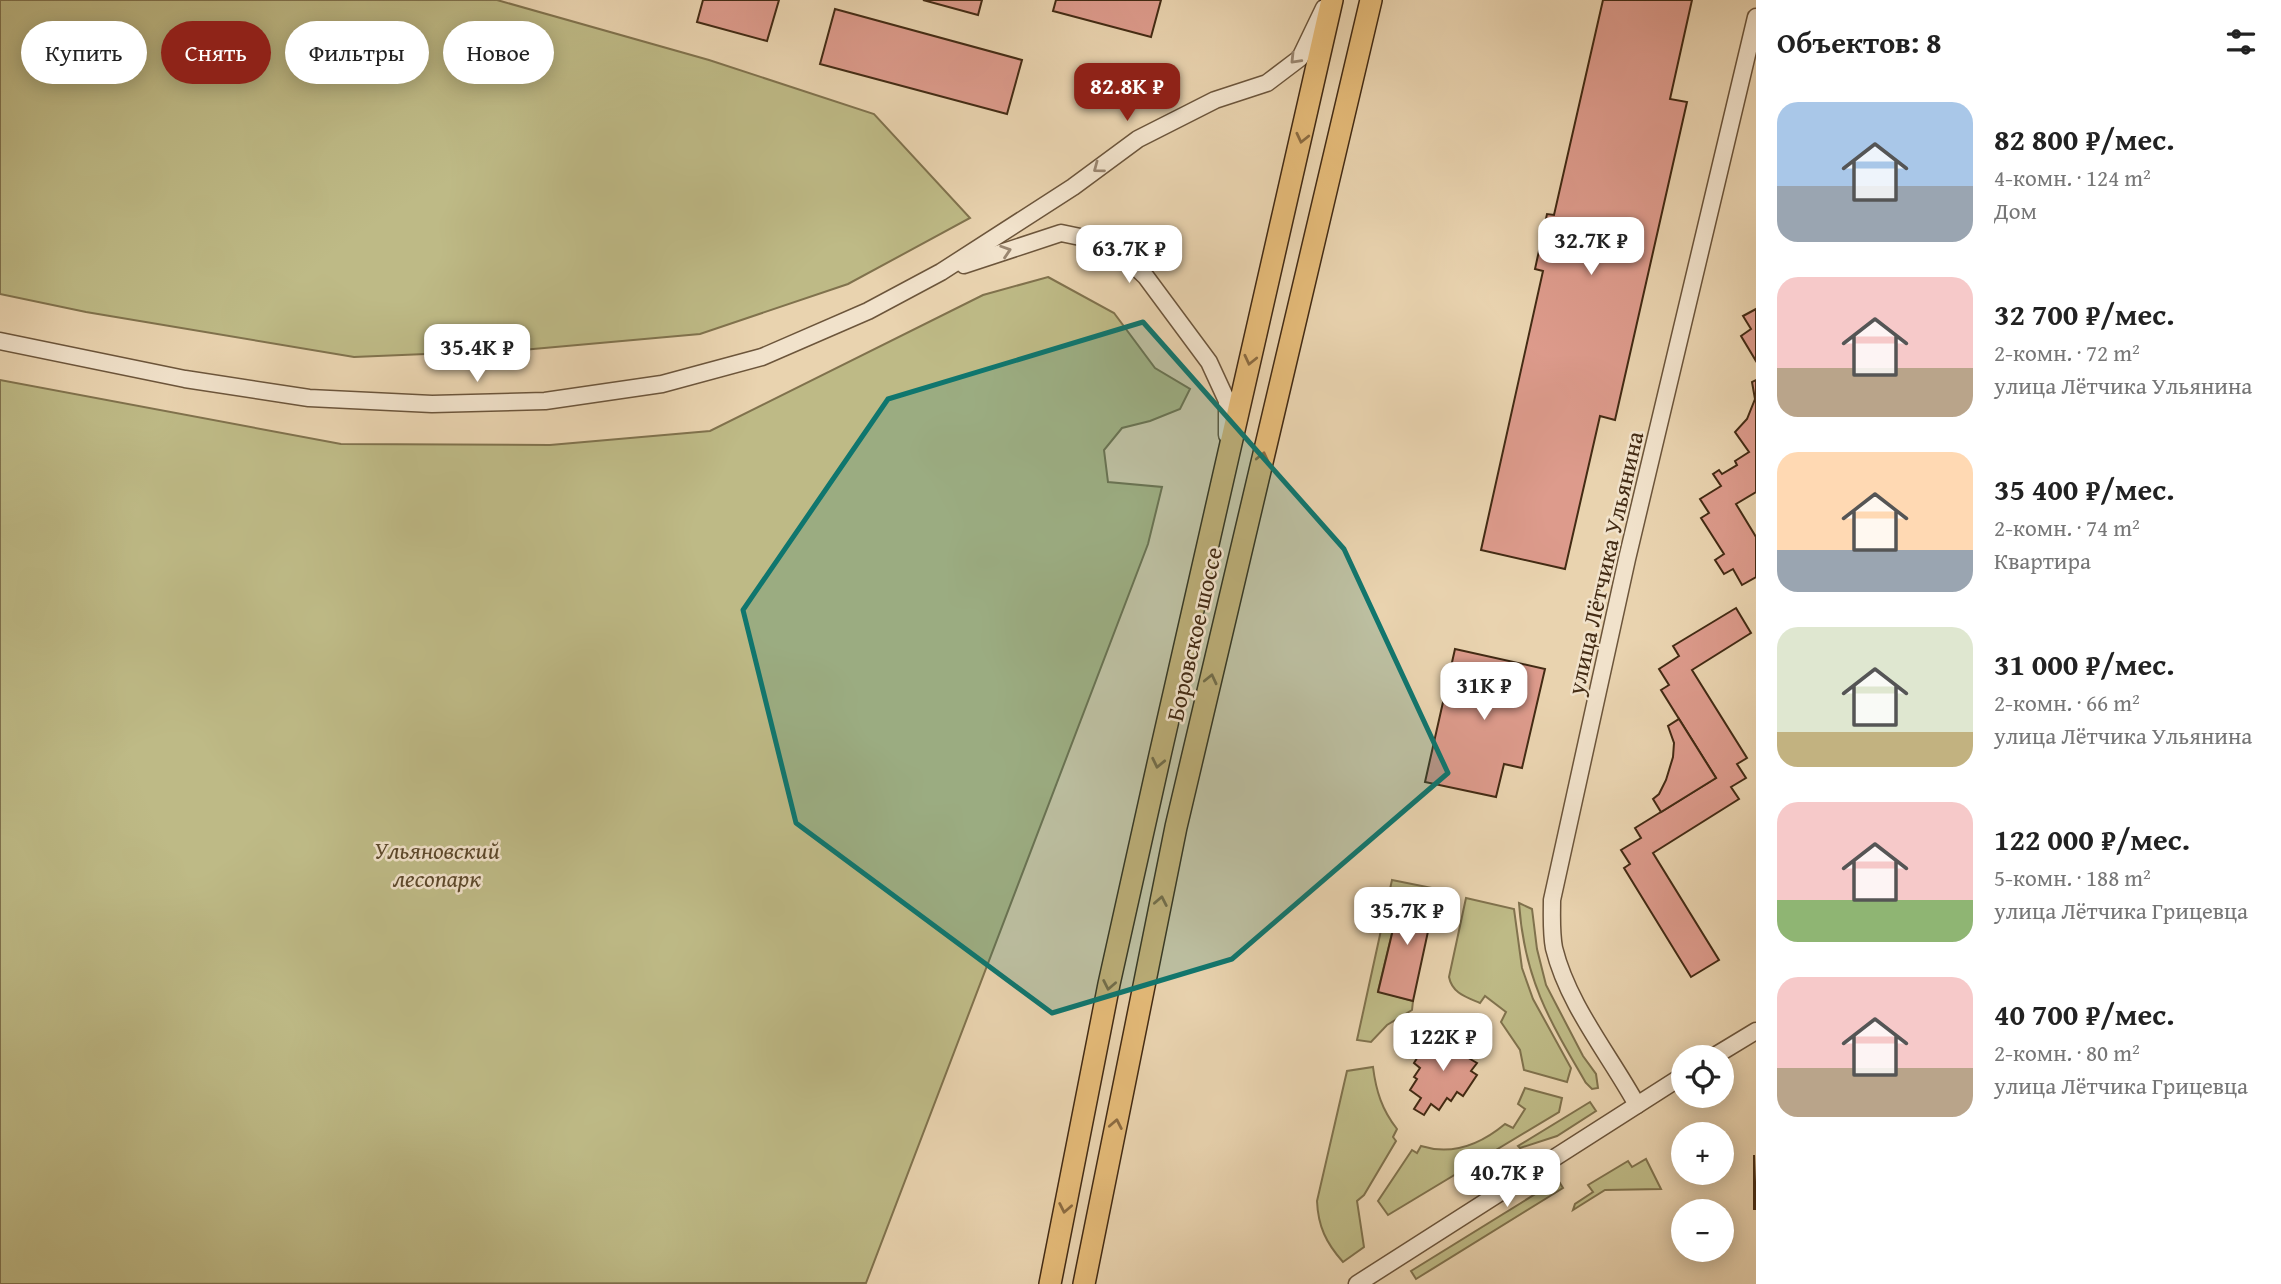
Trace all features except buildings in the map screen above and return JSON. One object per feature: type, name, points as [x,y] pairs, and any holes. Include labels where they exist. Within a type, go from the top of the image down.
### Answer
[{"type":"main road","name":"Боровское шоссе","points":[[1050,1284],[1109,984],[1330,0]]},
{"type":"main road","name":"Боровское шоссе","points":[[1084,1284],[1176,827],[1371,0]]},
{"type":"street","points":[[0,341],[185,379],[309,398],[432,404],[545,401],[662,384],[762,357],[868,312],[941,272],[1073,187],[1138,139],[1215,100],[1267,83],[1300,58],[1330,0]]},
{"type":"street","name":"улица Лётчика Ульянина","points":[[1637,1105],[1587,1023],[1560,968],[1552,937],[1552,900],[1628,559],[1756,17]]},
{"type":"street","points":[[941,272],[1061,233],[1086,237],[1123,255],[1146,277],[1209,362],[1227,401],[1228,457]]},
{"type":"street","points":[[1733,1045],[1756,1031]]},
{"type":"street","points":[[1357,1284],[1671,1083]]},
{"type":"highlighted area","points":[[1143,322],[1344,549],[1448,773],[1232,959],[1052,1013],[796,823],[743,610],[888,399]]},
{"type":"green space","points":[[0,0],[497,0],[709,60],[874,114],[970,218],[848,284],[700,334],[522,350],[354,357],[86,312],[0,294]]},
{"type":"green space","name":"Ульяновский лесопарк","points":[[1048,277],[1114,313],[1155,368],[1190,389],[1180,409],[1122,428],[1104,450],[1108,482],[1162,487],[1148,544],[866,1283],[0,1284],[0,380],[341,444],[550,445],[710,431],[983,295]]},
{"type":"green space","points":[[1392,880],[1447,891],[1445,901],[1402,892],[1378,991],[1413,1001],[1412,1010],[1387,1025],[1371,1042],[1357,1040]]},
{"type":"green space","points":[[1466,898],[1514,909],[1522,968],[1533,999],[1571,1068],[1567,1082],[1524,1070],[1520,1050],[1501,1022],[1506,1012],[1485,996],[1480,1003],[1453,987],[1449,977]]},
{"type":"green space","points":[[1519,903],[1532,909],[1537,949],[1546,985],[1583,1056],[1596,1074],[1598,1088],[1592,1089],[1586,1083],[1540,998],[1526,954]]},
{"type":"green space","points":[[1373,1067],[1380,1100],[1397,1129],[1393,1137],[1396,1141],[1364,1195],[1357,1201],[1364,1247],[1343,1262],[1324,1234],[1317,1201],[1347,1071]]},
{"type":"green space","points":[[1525,1088],[1562,1098],[1559,1112],[1388,1215],[1378,1201],[1412,1150],[1417,1153],[1421,1146],[1455,1149],[1486,1137],[1505,1124],[1513,1128],[1525,1109],[1518,1104]]},
{"type":"green space","points":[[1590,1102],[1596,1111],[1557,1136],[1520,1148],[1518,1146]]},
{"type":"green space","points":[[1646,1159],[1661,1189],[1605,1190],[1573,1210],[1575,1204],[1593,1192],[1588,1185],[1628,1161],[1632,1167]]},
{"type":"green space","points":[[1558,1180],[1563,1188],[1416,1279],[1411,1271]]}]
